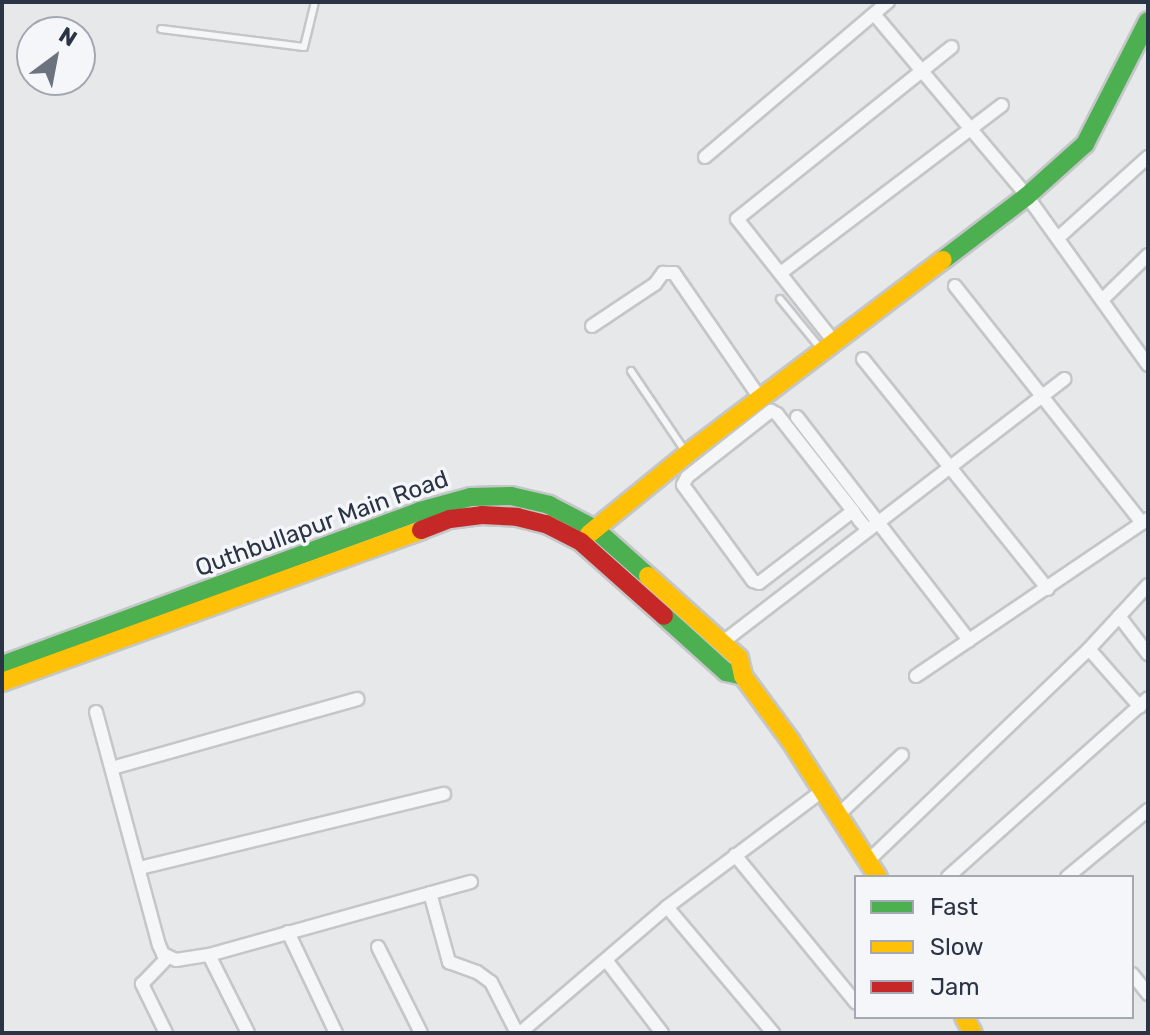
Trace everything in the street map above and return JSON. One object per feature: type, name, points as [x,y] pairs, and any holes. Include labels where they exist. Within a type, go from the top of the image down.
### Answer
[{"type":"main road","points":[[581,542],[687,454],[1027,196],[1085,144],[1148,21]]},
{"type":"main road","name":"Quthbullapur Main Road","points":[[2,665],[420,511],[471,497],[511,496],[549,505],[595,529],[739,658],[743,676],[790,740],[873,869]]},
{"type":"main road","name":"Quthbullapur Main Road","points":[[2,682],[450,519],[517,517],[546,524],[581,542],[726,672],[743,676]]},
{"type":"street","points":[[705,157],[888,2]]},
{"type":"street","points":[[874,14],[1027,196],[1103,299],[1117,326],[1148,365]]},
{"type":"street","points":[[829,347],[782,272],[737,219],[952,47]]},
{"type":"street","points":[[782,272],[1002,105]]},
{"type":"street","points":[[1059,237],[1148,157]]},
{"type":"street","points":[[1103,299],[1148,255]]},
{"type":"street","points":[[592,326],[655,284],[663,273],[674,273],[760,398]]},
{"type":"street","points":[[916,676],[1145,521],[955,286]]},
{"type":"street","points":[[1138,352],[1148,341]]},
{"type":"street","points":[[863,359],[1048,589]]},
{"type":"street","points":[[723,642],[1065,379]]},
{"type":"street","points":[[853,511],[759,583],[753,581],[683,485],[687,477],[771,411],[777,414],[853,511],[872,527]]},
{"type":"street","points":[[797,417],[872,527],[969,640]]},
{"type":"street","points":[[873,869],[1148,585]]},
{"type":"street","points":[[1119,616],[1148,654]]},
{"type":"street","points":[[950,875],[1144,702],[1089,649]]},
{"type":"street","points":[[112,768],[358,699]]},
{"type":"street","points":[[96,712],[159,945],[168,957],[176,960],[209,955],[471,882]]},
{"type":"street","points":[[837,816],[902,755]]},
{"type":"street","points":[[430,893],[449,962],[477,972],[491,982],[519,1033],[667,907],[821,792]]},
{"type":"street","points":[[140,868],[444,794]]},
{"type":"street","points":[[1069,875],[1143,813],[1148,829]]},
{"type":"street","points":[[735,855],[854,1001]]},
{"type":"street","points":[[667,907],[773,1033]]},
{"type":"street","points":[[288,932],[336,1033]]},
{"type":"street","points":[[378,947],[421,1033]]},
{"type":"street","points":[[209,955],[248,1033]]},
{"type":"street","points":[[166,1033],[142,984],[168,957]]},
{"type":"street","points":[[606,960],[661,1033]]},
{"type":"street","points":[[1134,976],[1148,994]]},
{"type":"lane","points":[[161,29],[304,47],[315,2]]},
{"type":"lane","points":[[780,299],[829,347]]},
{"type":"lane","points":[[631,371],[687,454]]},
{"type":"traffic: fast","points":[[943,260],[1027,196],[1085,144],[1148,21]]},
{"type":"traffic: fast","points":[[2,665],[420,511],[471,497],[511,496],[549,505],[595,529],[648,576]]},
{"type":"traffic: fast","points":[[664,616],[726,672],[743,676]]},
{"type":"traffic: slow","points":[[589,534],[687,454],[943,260]]},
{"type":"traffic: slow","points":[[2,682],[421,530]]},
{"type":"traffic: slow","points":[[648,576],[739,658],[743,676],[790,740],[877,875]]},
{"type":"traffic: slow","points":[[965,1019],[973,1033]]},
{"type":"traffic: jam","points":[[421,530],[450,519],[482,515],[517,517],[546,524],[581,542],[664,616]]}]
